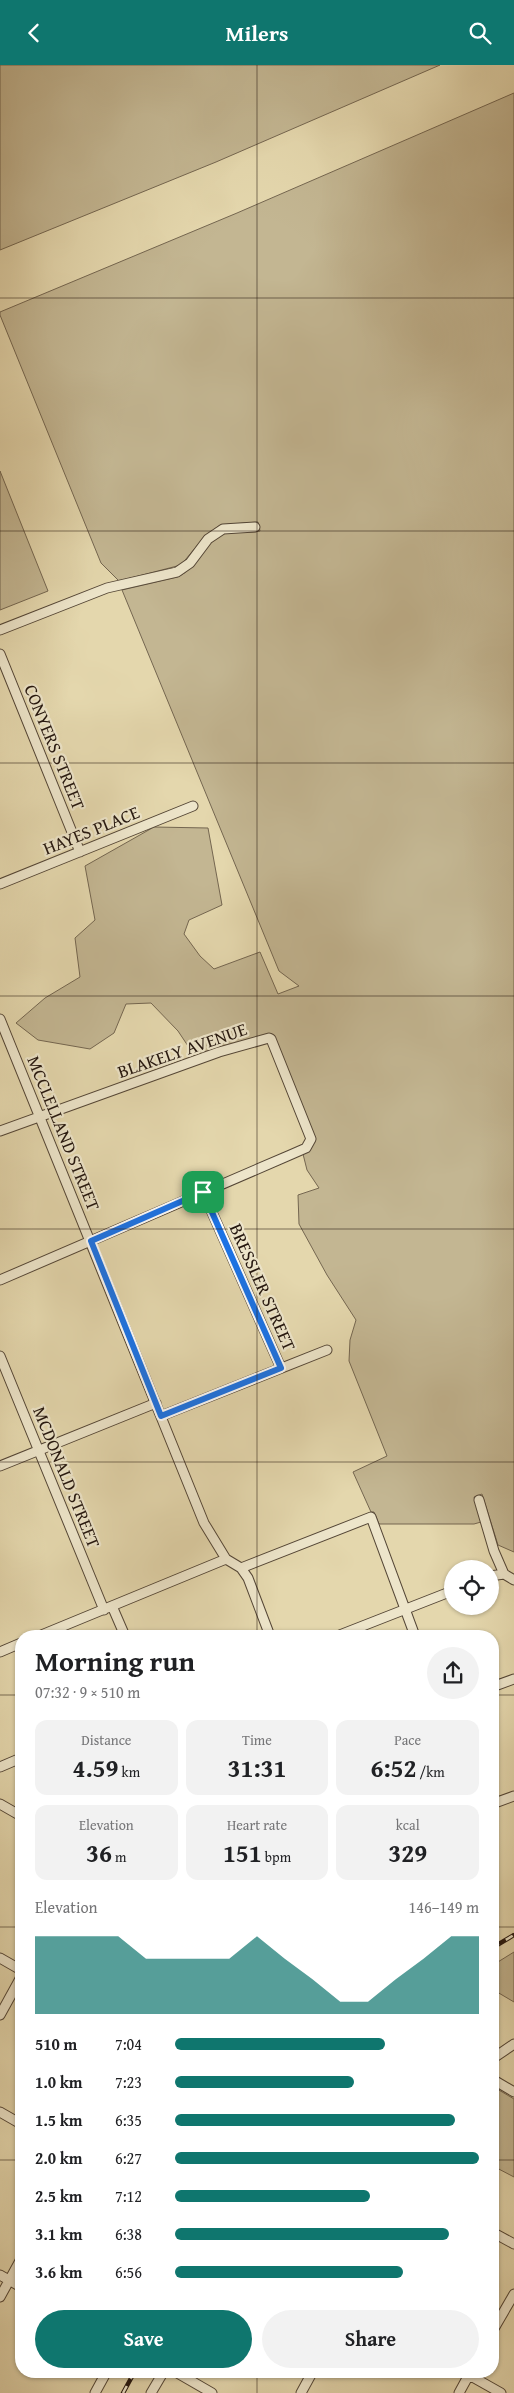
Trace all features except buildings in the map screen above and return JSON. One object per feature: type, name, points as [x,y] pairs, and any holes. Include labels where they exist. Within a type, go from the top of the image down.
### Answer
[{"type":"street","points":[[0,629],[107,588],[177,572],[190,563],[205,543],[216,533],[226,528],[255,527]]},
{"type":"street","name":"CONYERS STREET","points":[[0,654],[80,852]]},
{"type":"street","name":"HAYES PLACE","points":[[0,884],[193,806]]},
{"type":"street","name":"MCCLELLAND STREET","points":[[0,1019],[204,1523],[226,1559]]},
{"type":"street","name":"BLAKELY AVENUE","points":[[0,1131],[219,1052],[263,1039],[271,1039],[310,1136],[310,1143],[306,1148],[203,1192]]},
{"type":"street","points":[[0,1280],[203,1192]]},
{"type":"street","name":"BRESSLER STREET","points":[[203,1192],[281,1368]]},
{"type":"street","points":[[161,1416],[327,1350]]},
{"type":"street","name":"MCDONALD STREET","points":[[0,1356],[38,1451],[108,1608],[121,1630]]},
{"type":"street","points":[[0,1466],[156,1403]]},
{"type":"street","points":[[479,1500],[494,1551],[504,1574],[514,1580]]},
{"type":"street","points":[[241,1567],[371,1517],[412,1630]]},
{"type":"street","points":[[54,1630],[226,1559],[241,1567],[268,1630]]},
{"type":"street","points":[[499,1575],[504,1574]]},
{"type":"street","points":[[352,1630],[444,1594]]},
{"type":"street","points":[[0,1652],[15,1646]]},
{"type":"street","points":[[499,1684],[514,1679]]},
{"type":"street","points":[[0,1767],[15,1761]]},
{"type":"street","points":[[499,1801],[514,1796]]},
{"type":"street","points":[[0,1804],[15,1813]]},
{"type":"street","points":[[0,1958],[15,1967]]},
{"type":"street","points":[[0,2015],[15,1988]]},
{"type":"street","points":[[499,2054],[514,2044]]},
{"type":"street","points":[[499,2083],[514,2092]]},
{"type":"street","points":[[0,2112],[15,2121]]},
{"type":"street","points":[[499,2236],[514,2243]]},
{"type":"street","points":[[0,2297],[15,2270]]},
{"type":"street","points":[[0,2275],[15,2284]]},
{"type":"street","points":[[499,2321],[514,2294]]},
{"type":"street","points":[[95,2393],[103,2378]]},
{"type":"street","points":[[151,2393],[160,2378]]},
{"type":"street","points":[[186,2378],[212,2393]]},
{"type":"street","points":[[301,2393],[309,2378]]},
{"type":"street","points":[[459,2393],[465,2378]]},
{"type":"street","points":[[477,2378],[501,2393]]},
{"type":"shaded area","points":[[0,65],[440,65],[216,162],[0,250]]},
{"type":"shaded area","points":[[514,93],[514,1552],[498,1545],[482,1494],[474,1497],[481,1522],[474,1524],[379,1524],[374,1512],[371,1512],[353,1472],[387,1456],[349,1361],[350,1340],[356,1320],[327,1275],[299,1224],[298,1195],[319,1188],[307,1170],[303,1154],[309,1151],[315,1138],[275,1038],[268,1034],[206,1052],[190,1049],[178,1031],[151,1003],[126,1004],[114,1033],[90,1049],[38,1040],[16,1023],[45,998],[80,977],[75,938],[95,920],[85,866],[154,827],[208,828],[222,905],[189,920],[184,934],[200,956],[214,969],[260,952],[278,994],[299,986],[279,971],[122,590],[178,577],[191,567],[206,548],[217,538],[233,532],[260,531],[258,522],[220,525],[205,536],[181,565],[119,581],[101,563],[0,312],[237,213]]},
{"type":"shaded area","points":[[0,471],[48,591],[0,610]]},
{"type":"shaded area","points":[[514,1952],[514,2002],[499,1993],[499,1961]]},
{"type":"shaded area","points":[[499,2090],[514,2099],[514,2177],[499,2169]]},
{"type":"railway","points":[[499,1944],[514,1935]]},
{"type":"railway","points":[[123,2393],[131,2378]]},
{"type":"route","points":[[203,1192],[281,1368],[161,1416],[91,1241],[203,1192]]}]
